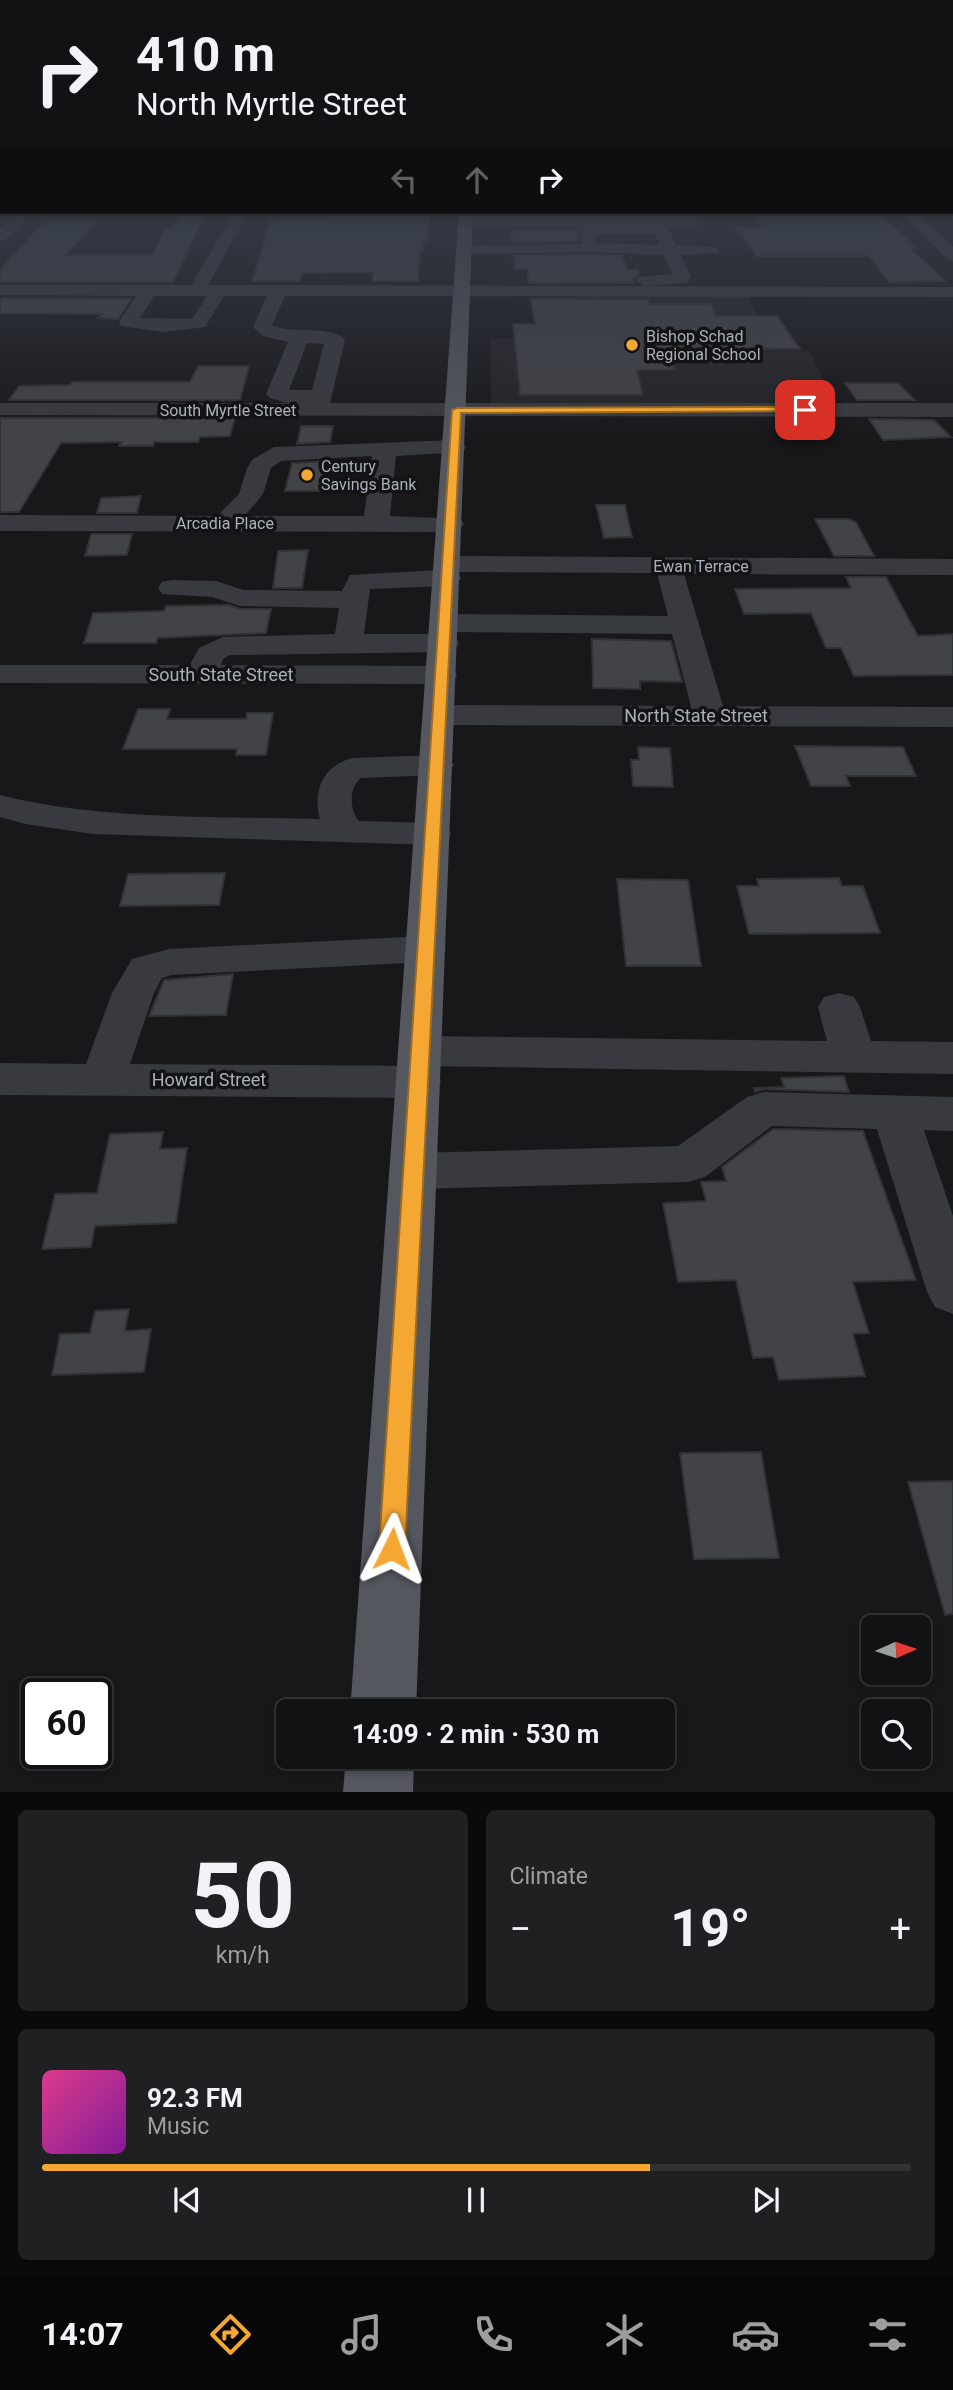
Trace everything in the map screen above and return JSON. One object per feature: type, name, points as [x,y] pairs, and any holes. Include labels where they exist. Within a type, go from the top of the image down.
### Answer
[{"type":"main road","points":[[384,1699],[456,429],[454,304],[459,276]]},
{"type":"main road","points":[[378,1791],[379,1769]]},
{"type":"street","points":[[197,290],[205,276]]},
{"type":"street","points":[[644,276],[645,286]]},
{"type":"street","points":[[645,286],[681,279],[680,276]]},
{"type":"street","points":[[723,276],[730,292]]},
{"type":"street","points":[[824,276],[836,292]]},
{"type":"street","points":[[279,296],[352,291],[454,304],[541,291],[645,286],[730,292],[953,292]]},
{"type":"street","points":[[0,290],[219,290],[389,310]]},
{"type":"street","points":[[149,290],[128,322],[183,326],[198,323],[219,290]]},
{"type":"street","points":[[279,296],[262,327],[274,336],[300,336],[334,340],[320,403],[277,394],[300,336]]},
{"type":"street","name":"South Myrtle Street","points":[[0,409],[320,403],[456,429]]},
{"type":"street","points":[[225,523],[232,511],[250,496],[259,464],[282,452],[385,449],[456,429],[953,410]]},
{"type":"street","points":[[376,523],[385,449]]},
{"type":"street","name":"Arcadia Place","points":[[0,523],[451,524]]},
{"type":"street","points":[[668,565],[710,716]]},
{"type":"street","name":"Ewan Terrace","points":[[355,600],[360,580],[448,571],[668,565],[953,567]]},
{"type":"street","points":[[172,588],[216,589],[240,598],[355,600],[348,643]]},
{"type":"street","points":[[202,674],[210,654],[223,646],[348,643],[443,664],[684,625]]},
{"type":"street","name":"South State Street","points":[[2,678],[202,674],[443,664]]},
{"type":"street","name":"North State Street","points":[[443,664],[710,716],[953,717]]},
{"type":"street","points":[[348,831],[337,818],[334,796],[341,776],[353,768],[437,765]]},
{"type":"street","points":[[0,806],[25,813],[93,823],[433,834]]},
{"type":"street","points":[[102,1080],[133,993],[147,969],[169,962],[426,949]]},
{"type":"street","points":[[839,1007],[854,1057]]},
{"type":"street","name":"Howard Street","points":[[0,1079],[102,1080],[419,1067],[854,1057],[953,1058]]},
{"type":"street","points":[[414,1171],[688,1164],[763,1109],[953,1114]]},
{"type":"street","points":[[895,1112],[953,1292]]},
{"type":"shaded area","name":"Bishop Schad Regional School","points":[[571,295],[747,295],[777,351],[809,351],[836,404],[491,405],[490,339],[577,339]]},
{"type":"building","points":[[0,276],[176,276],[173,282],[0,282]]},
{"type":"building","points":[[254,276],[301,276],[299,281],[252,281]]},
{"type":"building","points":[[373,276],[418,276],[418,281],[372,281]]},
{"type":"building","points":[[528,276],[637,276],[633,279],[634,283],[529,283]]},
{"type":"building","points":[[884,276],[939,276],[945,281],[889,282]]},
{"type":"building","points":[[0,298],[131,299],[118,319],[98,318],[102,314],[0,313]]},
{"type":"building","points":[[531,299],[648,299],[649,304],[711,304],[716,316],[777,316],[800,349],[668,348],[675,370],[637,370],[643,395],[520,395],[513,324],[535,324]]},
{"type":"building","points":[[198,366],[249,366],[240,400],[9,400],[19,386],[70,385],[72,382],[190,382]]},
{"type":"building","points":[[845,383],[898,383],[915,400],[857,400]]},
{"type":"building","points":[[0,418],[235,418],[230,436],[200,437],[198,442],[154,442],[153,446],[119,446],[121,442],[61,443],[19,512],[0,512]]},
{"type":"building","points":[[869,419],[934,420],[951,437],[883,440]]},
{"type":"building","points":[[301,426],[333,426],[330,442],[297,444]]},
{"type":"building","name":"Century Savings Bank","points":[[327,461],[321,491],[285,491],[292,463]]},
{"type":"building","points":[[141,496],[137,513],[97,513],[101,498]]},
{"type":"building","points":[[596,505],[625,505],[632,537],[604,538]]},
{"type":"building","points":[[815,519],[848,519],[856,522],[874,556],[834,556]]},
{"type":"building","points":[[91,534],[132,534],[127,555],[85,556]]},
{"type":"building","points":[[308,550],[302,588],[273,588],[278,551]]},
{"type":"building","points":[[846,577],[886,577],[918,636],[953,634],[953,675],[854,676],[841,648],[826,648],[811,613],[744,614],[735,589],[851,588]]},
{"type":"building","points":[[229,605],[240,609],[271,609],[266,633],[158,638],[156,643],[84,643],[93,613],[164,611],[166,606]]},
{"type":"building","points":[[592,639],[671,641],[682,682],[640,681],[640,689],[593,688]]},
{"type":"building","points":[[138,709],[170,709],[167,719],[246,719],[247,713],[273,713],[266,755],[236,755],[237,749],[123,749]]},
{"type":"building","points":[[795,746],[903,747],[916,776],[846,776],[850,786],[811,786]]},
{"type":"building","points":[[638,747],[670,748],[673,787],[633,786],[631,760],[639,760]]},
{"type":"building","points":[[225,873],[219,905],[120,906],[128,874]]},
{"type":"building","points":[[839,878],[842,886],[863,886],[880,933],[749,934],[737,886],[759,886],[757,879]]},
{"type":"building","points":[[617,879],[688,880],[701,966],[626,966]]},
{"type":"building","points":[[233,974],[226,1015],[149,1016],[164,980]]},
{"type":"building","points":[[844,1076],[849,1092],[763,1089],[755,1092],[754,1088],[784,1087],[781,1078]]},
{"type":"building","points":[[773,1129],[863,1131],[916,1280],[853,1282],[869,1333],[853,1334],[865,1376],[779,1380],[773,1357],[753,1358],[736,1280],[678,1282],[663,1203],[706,1201],[701,1182],[726,1181],[722,1167]]},
{"type":"building","points":[[163,1132],[160,1149],[187,1148],[176,1223],[95,1226],[91,1247],[42,1249],[55,1194],[97,1193],[110,1134]]},
{"type":"building","points":[[129,1309],[125,1331],[151,1329],[144,1372],[52,1375],[60,1334],[90,1333],[95,1311]]},
{"type":"building","points":[[761,1452],[779,1558],[694,1559],[680,1453]]},
{"type":"building","points":[[953,1481],[953,1614],[945,1615],[908,1482]]},
{"type":"place","name":"Bishop Schad Regional School","points":[[632,345]]},
{"type":"place","name":"Century Savings Bank","points":[[307,475]]},
{"type":"route","points":[[392,1549],[457,410],[805,410]]}]
